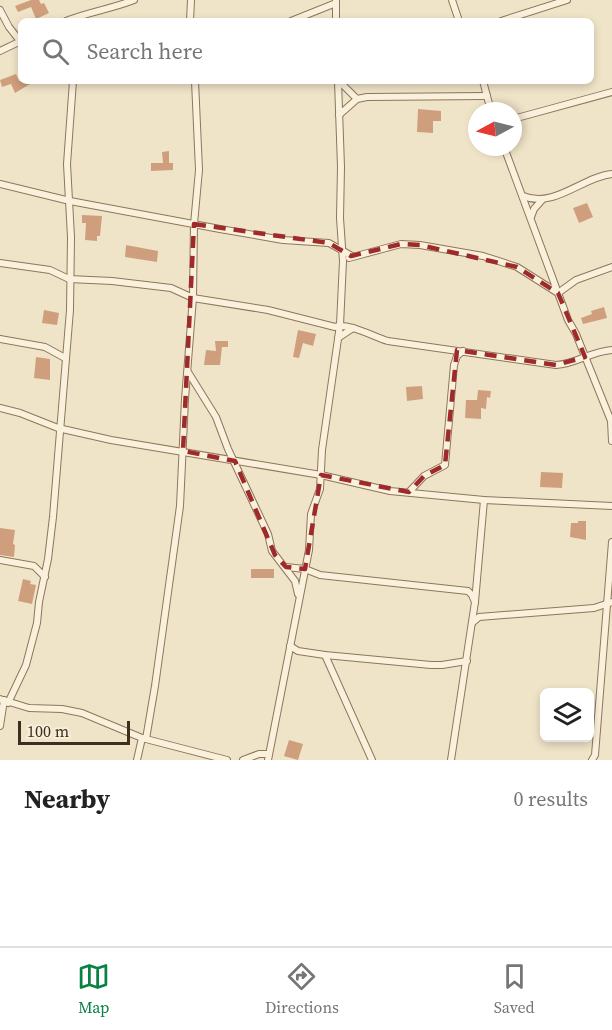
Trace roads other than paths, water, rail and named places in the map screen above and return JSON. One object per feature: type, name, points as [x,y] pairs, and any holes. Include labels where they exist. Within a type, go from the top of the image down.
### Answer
[{"type":"street","points":[[81,18],[134,0]]},
{"type":"street","points":[[190,18],[191,0]]},
{"type":"street","points":[[452,0],[458,18]]},
{"type":"street","points":[[510,18],[567,0]]},
{"type":"street","points":[[298,18],[336,1],[336,18]]},
{"type":"street","points":[[0,10],[18,38]]},
{"type":"street","points":[[0,51],[18,42]]},
{"type":"street","points":[[0,726],[4,700],[26,665],[37,623],[48,559],[70,310],[70,201],[67,164],[73,84]]},
{"type":"street","points":[[137,760],[144,739],[157,675],[180,506],[193,298],[194,224],[199,170],[195,84]]},
{"type":"street","points":[[243,760],[259,754],[268,757],[309,550],[311,514],[320,489],[322,450],[340,325],[343,261],[338,84]]},
{"type":"street","points":[[341,84],[357,99]]},
{"type":"street","points":[[484,84],[489,102]]},
{"type":"street","points":[[522,117],[612,92]]},
{"type":"street","points":[[339,115],[357,99],[367,97],[487,96]]},
{"type":"street","points":[[507,156],[558,293],[611,421],[612,441]]},
{"type":"street","points":[[531,217],[534,209],[543,200],[612,174]]},
{"type":"street","points":[[0,184],[70,201],[283,240],[329,243],[341,238]]},
{"type":"street","points":[[523,196],[543,200]]},
{"type":"street","points":[[329,243],[352,256]]},
{"type":"street","points":[[343,261],[352,256],[401,244],[420,245],[483,256],[518,267],[558,293]]},
{"type":"street","points":[[0,262],[50,270],[69,279],[171,288],[193,298],[268,310],[335,327],[340,325],[388,341],[556,365],[569,364],[612,350]]},
{"type":"street","points":[[558,293],[576,280],[612,267]]},
{"type":"street","points":[[338,338],[353,328]]},
{"type":"street","points":[[0,339],[45,347],[65,358]]},
{"type":"street","points":[[409,492],[424,476],[445,465],[454,365],[457,356],[463,351]]},
{"type":"street","points":[[187,372],[216,417],[218,427],[268,534],[272,551],[296,583],[299,597]]},
{"type":"street","points":[[0,408],[58,428],[111,440],[321,475],[390,490],[484,500],[612,506]]},
{"type":"street","points":[[451,760],[472,623],[476,615],[475,602],[484,500]]},
{"type":"street","points":[[595,758],[610,594],[612,542]]},
{"type":"street","points":[[34,566],[48,559]]},
{"type":"street","points":[[0,560],[34,566],[45,577]]},
{"type":"street","points":[[285,567],[305,569],[320,575],[468,591],[475,602]]},
{"type":"street","points":[[476,615],[570,611],[594,608],[609,603]]},
{"type":"street","points":[[290,646],[298,651],[325,655],[442,665],[467,661]]},
{"type":"street","points":[[287,658],[298,651]]},
{"type":"street","points":[[325,655],[372,760]]},
{"type":"street","points":[[4,700],[29,708],[62,709],[82,713],[144,739],[227,760]]}]
